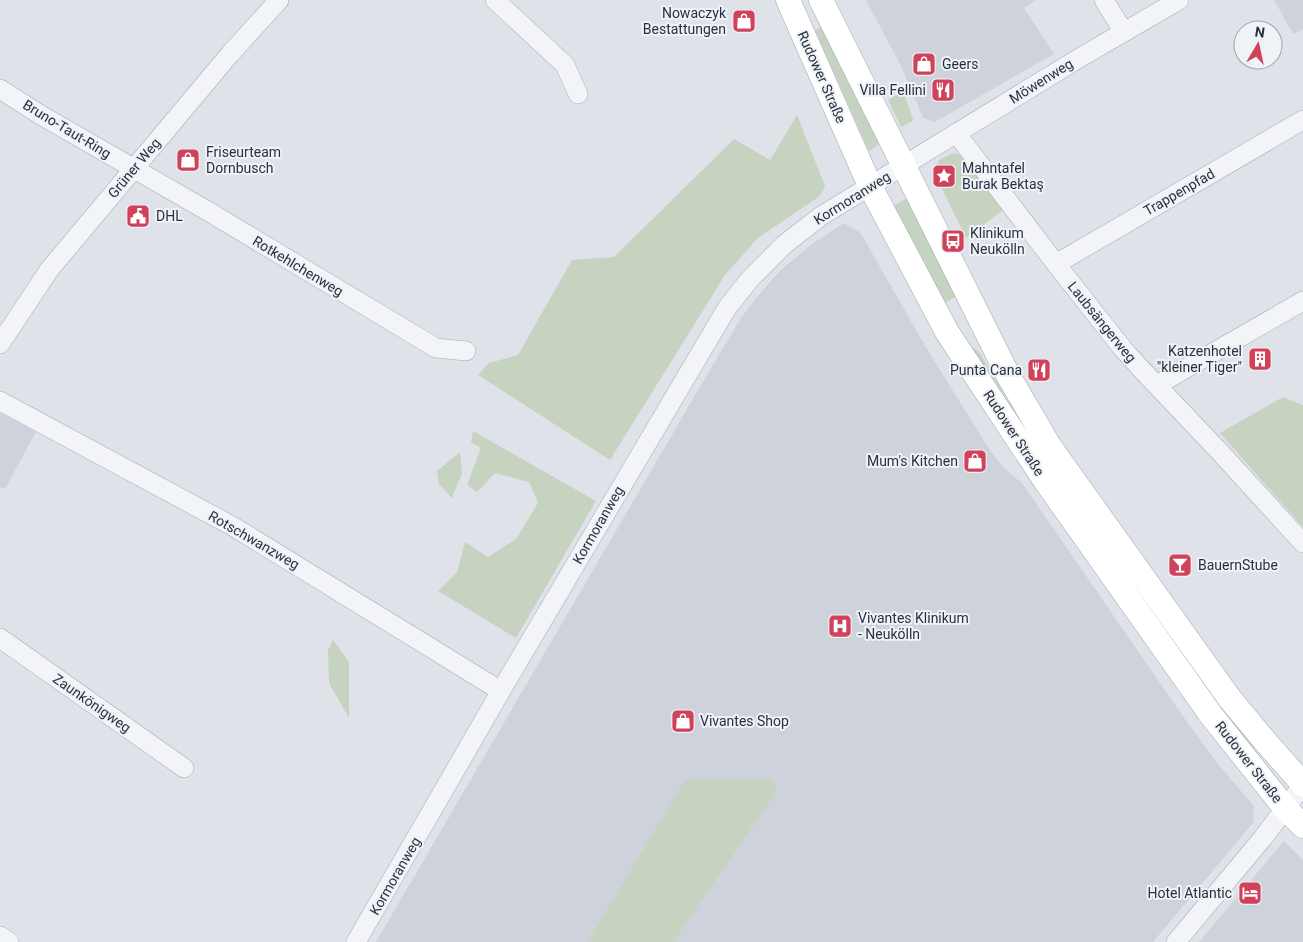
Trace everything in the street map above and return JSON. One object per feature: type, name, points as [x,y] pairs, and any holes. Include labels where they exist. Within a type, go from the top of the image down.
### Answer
[{"type":"main road","name":"Rudower Straße","points":[[788,0],[870,186],[947,332],[1044,479],[1211,715],[1285,808],[1303,826]]},
{"type":"main road","name":"Rudower Straße","points":[[821,0],[1009,378],[1050,447],[1230,699],[1303,785]]},
{"type":"street","name":"Grüner Weg","points":[[0,344],[49,270],[230,54],[280,0]]},
{"type":"street","points":[[495,0],[565,65],[578,94]]},
{"type":"street","points":[[1104,0],[1123,31]]},
{"type":"street","name":"Möwenweg","points":[[904,166],[1123,31],[1179,0]]},
{"type":"street","name":"Bruno-Taut-Ring","points":[[0,89],[134,168]]},
{"type":"street","name":"Trappenpfad","points":[[1056,264],[1303,120]]},
{"type":"street","name":"Laubsängerweg","points":[[956,133],[1123,349],[1303,543]]},
{"type":"street","name":"Kormoranweg","points":[[356,942],[501,691],[727,308],[750,279],[785,244],[821,216],[904,166]]},
{"type":"street","name":"Rotkehlchenweg","points":[[134,168],[436,348],[466,351]]},
{"type":"street","points":[[1156,385],[1303,300]]},
{"type":"street","name":"Rotschwanzweg","points":[[0,401],[234,527],[501,691]]},
{"type":"street","name":"Zaunkönigweg","points":[[0,638],[184,768]]},
{"type":"street","points":[[1176,942],[1262,839],[1303,785]]},
{"type":"street","points":[[0,936],[9,942]]},
{"type":"shaded area","points":[[866,0],[1036,0],[1024,8],[1054,54],[935,122],[923,118],[901,66]]},
{"type":"shaded area","points":[[1274,0],[1303,0],[1303,29],[1293,34]]},
{"type":"shaded area","name":"Vivantes Klinikum - Neukölln","points":[[844,223],[860,232],[924,344],[991,452],[1005,469],[1022,483],[1180,712],[1217,763],[1254,806],[1253,823],[1153,942],[376,942],[741,318],[777,274],[812,244]]},
{"type":"shaded area","points":[[0,413],[36,432],[5,489],[0,487]]},
{"type":"shaded area","points":[[1284,841],[1303,860],[1303,942],[1199,942]]},
{"type":"green space","points":[[825,25],[881,142],[869,151],[815,30]]},
{"type":"green space","points":[[903,91],[913,121],[901,127],[888,100]]},
{"type":"green space","points":[[797,115],[825,186],[820,196],[758,238],[725,275],[610,460],[478,375],[489,363],[518,355],[572,260],[614,257],[734,139],[770,160]]},
{"type":"green space","points":[[953,153],[962,155],[1003,210],[966,238],[935,174],[939,160]]},
{"type":"green space","points":[[909,197],[958,295],[945,303],[890,208]]},
{"type":"green space","points":[[974,348],[980,353],[1008,401],[1256,742],[1253,747],[1225,716],[1050,470],[972,349]]},
{"type":"green space","points":[[1283,397],[1303,405],[1303,527],[1220,433]]},
{"type":"green space","points":[[473,431],[596,501],[516,638],[438,591],[457,572],[465,542],[488,557],[516,539],[538,503],[529,482],[495,473],[477,492],[467,485],[481,448],[471,442]]},
{"type":"green space","points":[[460,452],[462,473],[452,498],[439,484],[437,471]]},
{"type":"green space","points":[[333,640],[349,662],[349,718],[329,683],[328,650]]},
{"type":"green space","points":[[770,779],[776,785],[774,795],[673,942],[588,942],[685,780]]},
{"type":"place","name":"Nowaczyk Bestattungen","points":[[744,21]]},
{"type":"place","name":"Geers","points":[[924,64]]},
{"type":"place","name":"Villa Fellini","points":[[943,90]]},
{"type":"place","name":"Friseurteam Dornbusch","points":[[188,160]]},
{"type":"place","name":"Mahntafel Burak Bektaş","points":[[944,176]]},
{"type":"place","name":"DHL","points":[[138,216]]},
{"type":"place","name":"Klinikum Neukölln","points":[[953,241]]},
{"type":"place","name":"Katzenhotel \"kleiner Tiger\"","points":[[1260,359]]},
{"type":"place","name":"Punta Cana","points":[[1039,370]]},
{"type":"place","name":"Mum's Kitchen","points":[[975,461]]},
{"type":"place","name":"BauernStube","points":[[1180,565]]},
{"type":"place","name":"Vivantes Klinikum - Neukölln","points":[[840,626]]},
{"type":"place","name":"Vivantes Shop","points":[[683,721]]},
{"type":"place","name":"Hotel Atlantic","points":[[1250,893]]}]
